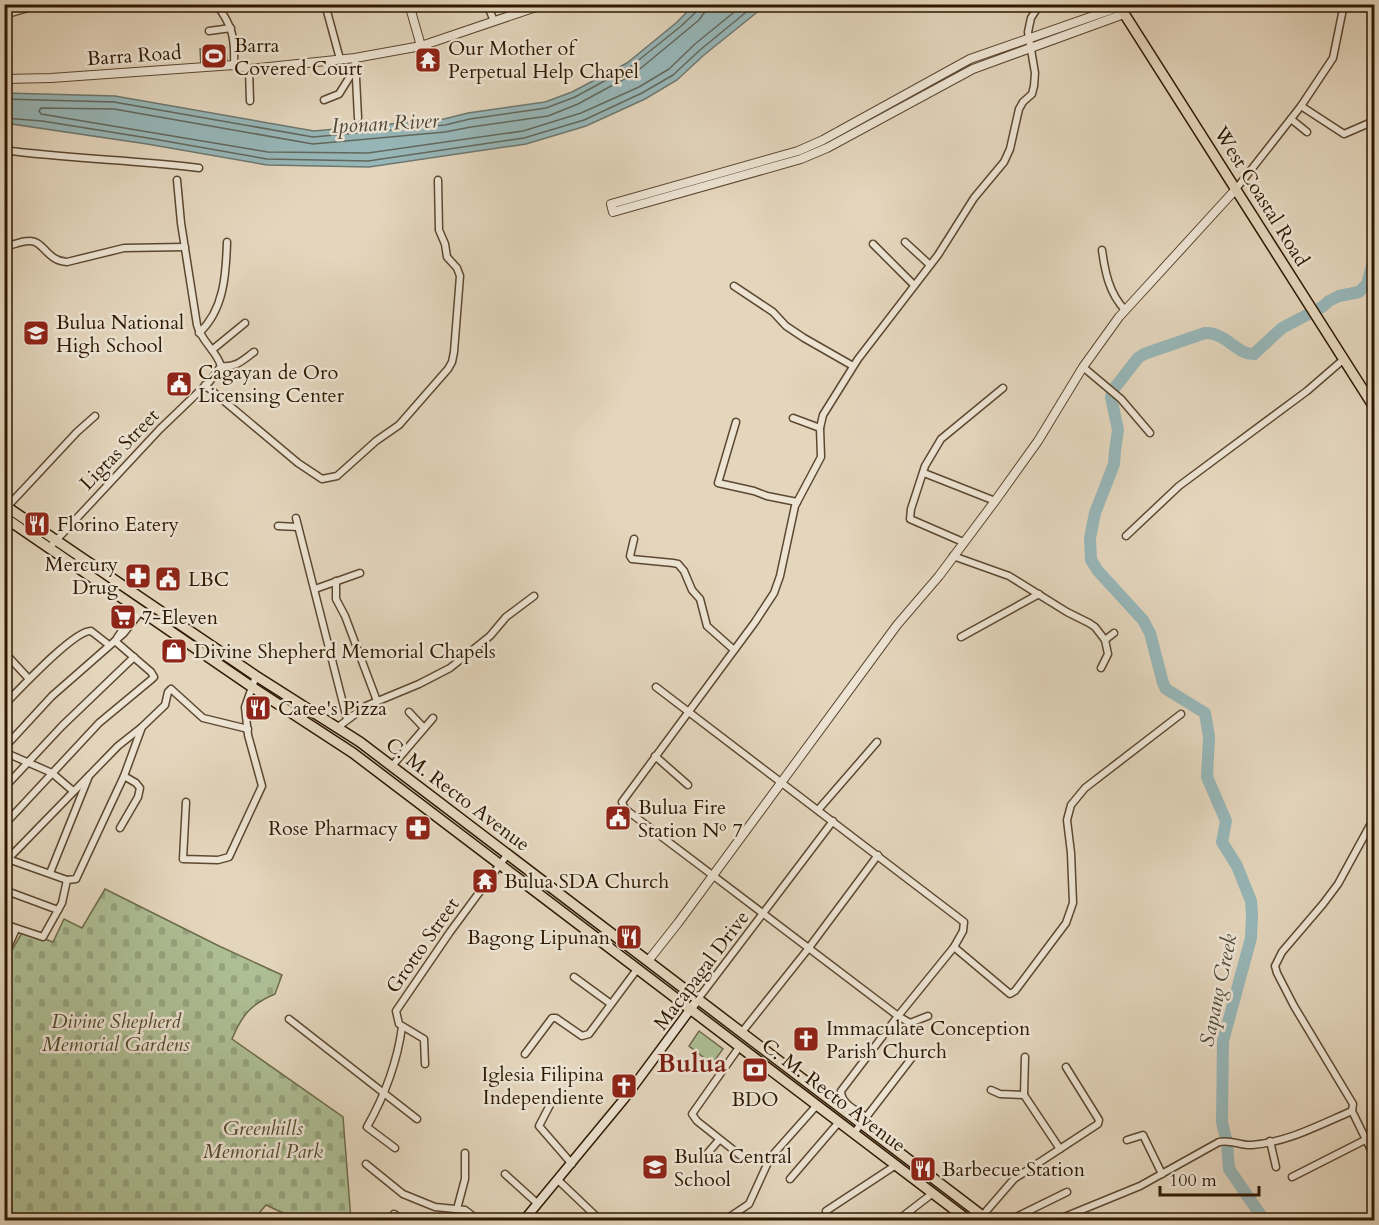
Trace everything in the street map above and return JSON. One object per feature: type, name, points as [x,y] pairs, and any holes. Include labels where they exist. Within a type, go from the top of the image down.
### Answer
[{"type":"main road","name":"West Coastal Road","points":[[1120,8],[1269,238],[1308,305],[1374,407]]},
{"type":"main road","name":"C. M. Recto Avenue","points":[[6,506],[256,676],[338,727],[392,766],[818,1090],[864,1120],[985,1218]]},
{"type":"main road","name":"C. M. Recto Avenue","points":[[4,517],[252,687],[345,747],[968,1221]]},
{"type":"main road","name":"Macapagal Drive","points":[[524,1221],[624,1099],[698,999]]},
{"type":"main road","points":[[814,1103],[818,1090]]},
{"type":"street","points":[[4,15],[41,4]]},
{"type":"street","points":[[216,4],[231,28],[235,43],[234,65]]},
{"type":"street","points":[[325,4],[340,59]]},
{"type":"street","points":[[409,4],[421,46]]},
{"type":"street","points":[[487,4],[494,21]]},
{"type":"street","name":"Barra Road","points":[[4,79],[51,78],[234,65],[249,69],[355,58],[421,46],[494,21],[523,8],[544,4]]},
{"type":"street","points":[[648,961],[897,625],[995,501],[1038,441],[1083,367],[1125,310],[1147,289],[1236,189],[1301,106],[1333,58],[1344,4]]},
{"type":"street","points":[[928,1016],[910,1023],[897,1016],[808,949],[765,913],[625,809],[622,802],[774,593],[797,502],[820,457],[820,428],[823,415],[853,366],[930,265],[974,198],[996,174],[1008,155],[1019,109],[1032,94],[1034,86],[1035,72],[1028,38],[1029,27],[1037,6]]},
{"type":"street","points":[[1120,8],[1031,48],[973,69],[827,148],[801,159],[612,208],[798,151],[823,140],[970,59],[1120,8]]},
{"type":"street","points":[[209,31],[231,28]]},
{"type":"street","points":[[355,58],[358,118]]},
{"type":"street","points":[[249,69],[250,101]]},
{"type":"street","points":[[324,100],[339,94],[354,70]]},
{"type":"street","points":[[1301,106],[1344,134],[1374,122]]},
{"type":"street","points":[[1291,119],[1307,132]]},
{"type":"street","points":[[4,150],[54,157],[199,168]]},
{"type":"street","points":[[177,180],[199,333],[221,366],[232,367],[254,352]]},
{"type":"street","points":[[205,385],[298,463],[322,479],[337,476],[376,441],[399,425],[448,369],[454,352],[460,276],[457,268],[447,257],[445,244],[439,231],[438,180]]},
{"type":"street","points":[[4,247],[32,241],[40,244],[51,257],[67,262],[124,248],[185,247]]},
{"type":"street","points":[[199,333],[207,326],[218,307],[226,273],[226,242]]},
{"type":"street","points":[[905,242],[930,265]]},
{"type":"street","points":[[873,244],[914,285]]},
{"type":"street","points":[[1102,250],[1109,284],[1116,301],[1125,310]]},
{"type":"street","points":[[734,286],[772,312],[786,326],[853,366]]},
{"type":"street","points":[[212,350],[245,323]]},
{"type":"street","points":[[1126,536],[1179,486],[1307,391],[1344,359]]},
{"type":"street","name":"Ligtas Street","points":[[49,548],[221,366]]},
{"type":"street","points":[[1083,367],[1121,399],[1150,433]]},
{"type":"street","points":[[963,542],[910,519],[911,509],[930,456],[940,439],[1003,388]]},
{"type":"street","points":[[6,506],[95,416]]},
{"type":"street","points":[[793,418],[820,428]]},
{"type":"street","points":[[736,422],[718,483],[797,502]]},
{"type":"street","points":[[924,473],[995,501]]},
{"type":"street","points":[[296,518],[347,719]]},
{"type":"street","points":[[278,526],[298,527]]},
{"type":"street","points":[[634,539],[630,556],[632,559],[678,564],[684,571],[692,590],[700,599],[707,626],[734,650]]},
{"type":"street","points":[[953,556],[1009,576],[1095,627],[1105,640],[1108,654],[1101,668]]},
{"type":"street","points":[[315,589],[360,573]]},
{"type":"street","points":[[336,581],[336,599],[345,616],[376,700]]},
{"type":"street","points":[[961,637],[1039,594]]},
{"type":"street","points":[[338,727],[376,700],[419,684],[450,668],[490,636],[506,617],[534,596]]},
{"type":"street","points":[[73,791],[52,773],[4,750],[46,702],[112,643],[139,610]]},
{"type":"street","points":[[4,705],[70,642],[86,631],[91,631],[134,657],[154,677],[105,717],[4,825]]},
{"type":"street","points":[[1105,640],[1114,633]]},
{"type":"street","points":[[4,652],[29,680]]},
{"type":"street","points":[[4,788],[77,710],[134,657]]},
{"type":"street","points":[[186,802],[183,859],[227,859],[262,786],[245,707],[256,676]]},
{"type":"street","points":[[656,687],[964,922],[963,931],[954,947],[897,1016],[841,1091],[841,1098],[864,1120]]},
{"type":"street","points":[[142,727],[124,776],[75,880],[67,880],[6,858],[123,740],[142,727],[165,705],[171,689],[203,718],[248,729]]},
{"type":"street","points":[[4,692],[10,699]]},
{"type":"street","points":[[409,712],[424,728]]},
{"type":"street","points":[[954,947],[1010,994],[1015,991],[1059,933],[1070,913],[1073,903],[1067,820],[1071,805],[1085,788],[1182,714]]},
{"type":"street","points":[[392,766],[434,718]]},
{"type":"street","points":[[818,810],[877,742]]},
{"type":"street","points":[[655,756],[688,785]]},
{"type":"street","points":[[50,873],[91,773]]},
{"type":"street","points":[[120,828],[138,797],[140,788],[124,776]]},
{"type":"street","points":[[1374,818],[1338,884],[1282,952],[1275,966],[1294,1006],[1353,1104],[1352,1111],[1374,1156]]},
{"type":"street","name":"Macapagal Drive","points":[[698,999],[833,821]]},
{"type":"street","name":"Grotto Street","points":[[395,1148],[367,1127],[384,1094],[398,1053],[402,1027],[396,1015],[399,1006],[507,855]]},
{"type":"street","points":[[742,1032],[878,855]]},
{"type":"street","points":[[4,924],[43,937],[63,899],[67,880]]},
{"type":"street","points":[[4,890],[58,910]]},
{"type":"street","points":[[4,957],[16,928]]},
{"type":"street","points":[[525,1054],[552,1018],[556,1018],[580,1035],[586,1036],[638,968]]},
{"type":"street","points":[[574,977],[611,1004]]},
{"type":"street","points":[[289,1019],[417,1119]]},
{"type":"street","points":[[402,1027],[424,1039],[425,1064]]},
{"type":"street","points":[[740,1046],[692,1114],[697,1122],[746,1160]]},
{"type":"street","points":[[854,1133],[914,1054]]},
{"type":"street","points":[[1025,1057],[1024,1095],[1060,1149]]},
{"type":"street","points":[[985,1218],[1014,1179],[1099,1122],[1066,1067]]},
{"type":"street","points":[[991,1090],[1000,1094],[1024,1095]]},
{"type":"street","points":[[551,1103],[539,1126],[572,1164]]},
{"type":"street","points":[[725,1221],[746,1207],[770,1158],[814,1103]]},
{"type":"street","points":[[1057,1221],[1118,1196],[1219,1142],[1229,1141],[1252,1145],[1290,1138],[1352,1111]]},
{"type":"street","points":[[790,1179],[839,1122]]},
{"type":"street","points":[[1126,1140],[1144,1135],[1162,1174]]},
{"type":"street","points":[[1292,1177],[1367,1139]]},
{"type":"street","points":[[706,1155],[719,1140]]},
{"type":"street","points":[[1269,1141],[1276,1167]]},
{"type":"street","points":[[458,1209],[465,1179],[465,1153]]},
{"type":"street","points":[[366,1164],[404,1194],[435,1207],[468,1212],[478,1221]]},
{"type":"street","points":[[826,1211],[896,1165]]},
{"type":"street","points":[[505,1174],[538,1204]]},
{"type":"street","points":[[558,1180],[600,1221]]},
{"type":"street","points":[[1010,1221],[1066,1192]]},
{"type":"street","points":[[898,1221],[933,1193]]},
{"type":"street","points":[[394,1214],[403,1221]]},
{"type":"green space","name":"Barra Covered Court","points":[[226,47],[227,64],[201,66],[200,49]]},
{"type":"green space","name":"Divine Shepherd Memorial Gardens","points":[[105,889],[282,975],[275,994],[248,1011],[232,1039],[343,1117],[351,1220],[298,1220],[266,1205],[253,1220],[5,1220],[5,962],[23,931],[53,942],[64,919],[82,928]]},
{"type":"green space","points":[[699,1031],[723,1049],[712,1064],[689,1046]]},
{"type":"water","points":[[694,5],[766,5],[677,80],[645,99],[586,126],[526,144],[369,167],[267,165],[5,123],[5,93],[115,96],[314,131],[444,119],[468,113],[545,102],[572,92],[627,63],[676,23]]},
{"type":"waterway","name":"Sapang Creek","points":[[1264,1220],[1229,1169],[1227,1143],[1222,1122],[1223,1041],[1251,938],[1252,915],[1251,901],[1237,866],[1222,842],[1226,821],[1207,777],[1209,737],[1205,713],[1166,689],[1150,633],[1143,620],[1098,571],[1091,560],[1090,538],[1095,513],[1114,464],[1118,430],[1111,397],[1113,390],[1138,358],[1205,333],[1219,336],[1242,351],[1254,354],[1282,328],[1339,296],[1359,292],[1367,284],[1374,258]]},
{"type":"place","name":"Barra Covered Court","points":[[214,56]]},
{"type":"place","name":"Our Mother of Perpetual Help Chapel","points":[[428,60]]},
{"type":"place","name":"Bulua National High School","points":[[36,333]]},
{"type":"place","name":"Cagayan de Oro Licensing Center","points":[[179,384]]},
{"type":"place","name":"Florino Eatery","points":[[37,524]]},
{"type":"place","name":"Mercury Drug","points":[[138,576]]},
{"type":"place","name":"LBC","points":[[168,579]]},
{"type":"place","name":"7-Eleven","points":[[123,617]]},
{"type":"place","name":"Divine Shepherd Memorial Chapels","points":[[174,651]]},
{"type":"place","name":"Catee's Pizza","points":[[258,708]]},
{"type":"place","name":"Bulua Fire Station № 7","points":[[618,818]]},
{"type":"place","name":"Rose Pharmacy","points":[[418,828]]},
{"type":"place","name":"Bulua SDA Church","points":[[485,881]]},
{"type":"place","name":"Bagong Lipunan","points":[[629,937]]},
{"type":"place","name":"Immaculate Conception Parish Church","points":[[806,1039]]},
{"type":"place","name":"BDO","points":[[755,1070]]},
{"type":"place","name":"Iglesia Filipina Independiente","points":[[624,1086]]},
{"type":"place","name":"Bulua Central School","points":[[655,1167]]},
{"type":"place","name":"Barbecue Station","points":[[923,1169]]},
{"type":"district","name":"Bulua","points":[[692,1063]]},
{"type":"water label","name":"Iponan River","points":[[385,123]]},
{"type":"park label","name":"Greenhills Memorial Park","points":[[263,1140]]}]
